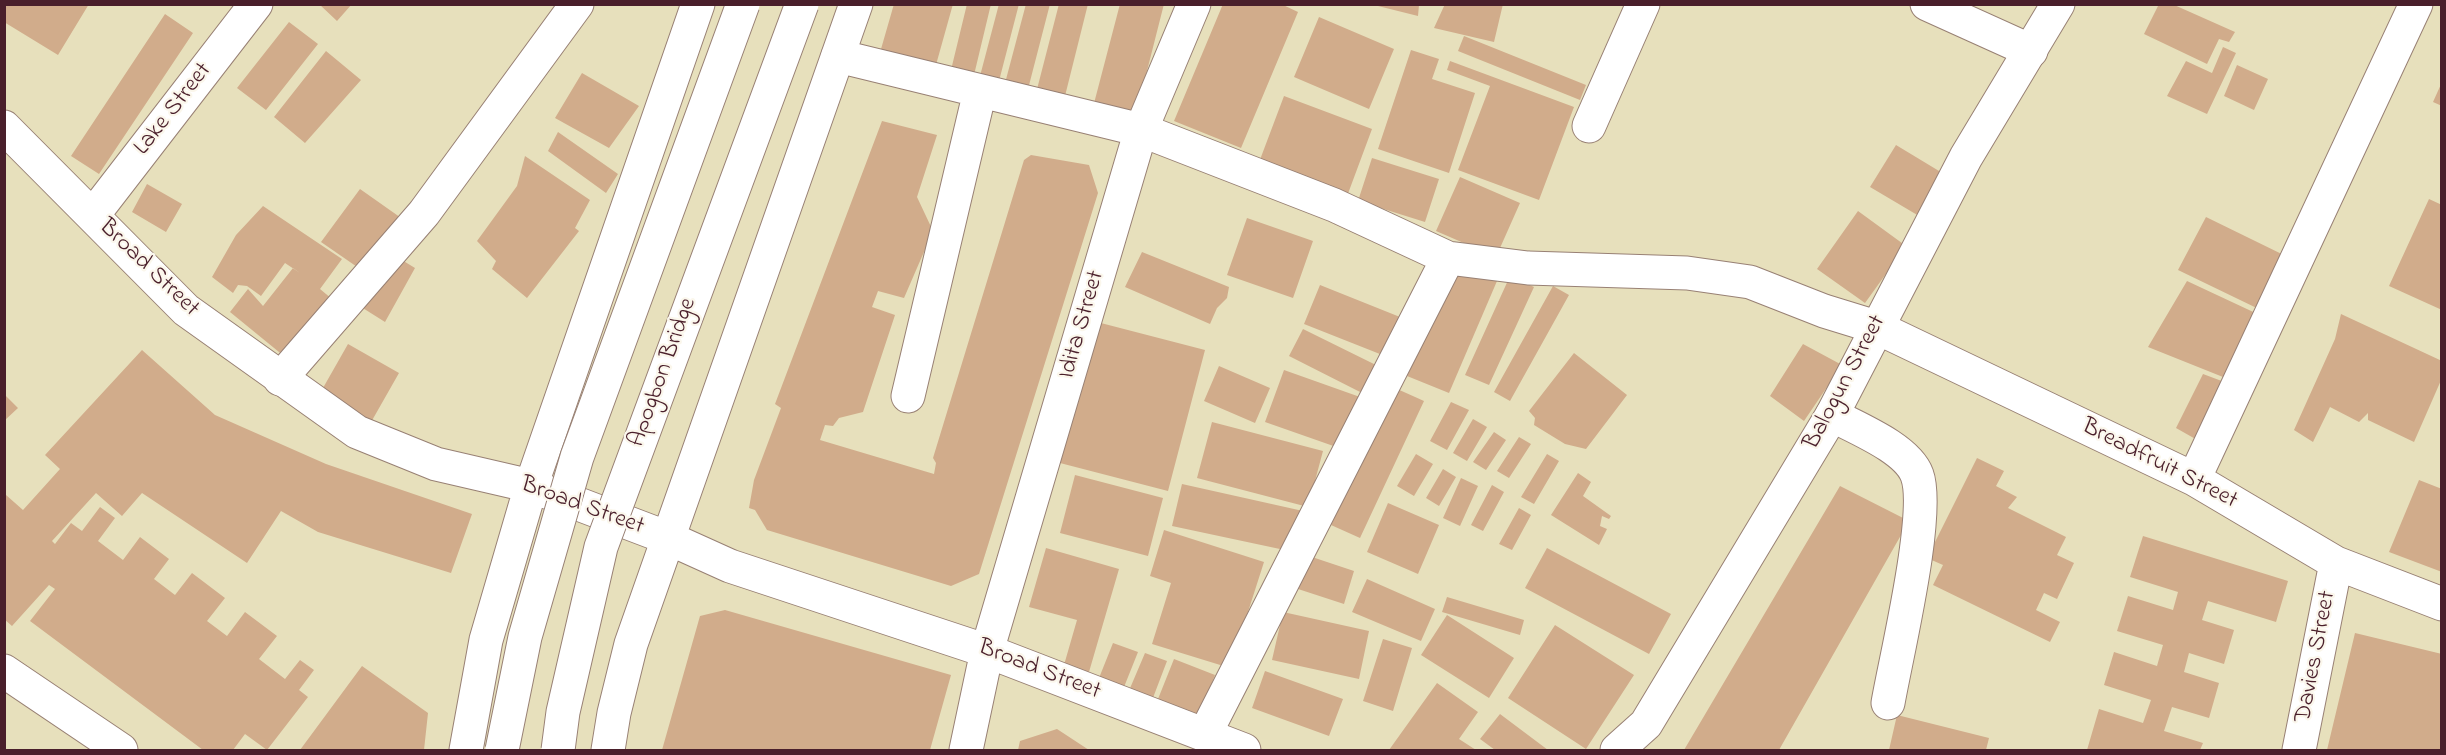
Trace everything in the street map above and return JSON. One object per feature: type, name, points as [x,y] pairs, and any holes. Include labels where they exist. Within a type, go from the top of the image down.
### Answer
[{"type":"main road","name":"Lake Street","points":[[93,215],[256,4]]},
{"type":"main road","points":[[279,379],[424,213],[572,15],[577,4]]},
{"type":"main road","points":[[466,750],[486,640],[531,486],[698,4]]},
{"type":"main road","points":[[502,750],[525,637],[577,457],[743,4]]},
{"type":"main road","name":"Apogbon Bridge","points":[[558,750],[563,712],[601,547],[802,4]]},
{"type":"main road","points":[[608,750],[614,713],[631,644],[856,4]]},
{"type":"main road","name":"Idita Street","points":[[966,750],[987,651],[1141,130],[1194,4]]},
{"type":"main road","points":[[1589,126],[1643,4]]},
{"type":"main road","points":[[1927,4],[2031,51]]},
{"type":"main road","name":"Balogun Street","points":[[1617,750],[1646,724],[1832,415],[1966,157],[2058,4]]},
{"type":"main road","points":[[2194,479],[2416,4]]},
{"type":"main road","name":"Breadfruit Street","points":[[838,56],[1141,130],[1334,205],[1448,258],[1528,268],[1687,273],[1750,282],[1824,311],[1876,327],[2194,479],[2336,563],[2442,604]]},
{"type":"main road","points":[[908,396],[981,91]]},
{"type":"main road","name":"Broad Street","points":[[4,127],[186,310],[279,379],[367,436],[436,465],[531,486],[668,538],[730,566],[987,651],[1244,750]]},
{"type":"main road","points":[[1205,734],[1448,258]]},
{"type":"main road","points":[[1832,415],[1898,452],[1917,475],[1920,503],[1918,537],[1888,703]]},
{"type":"main road","name":"Davies Street","points":[[2299,750],[2336,563]]},
{"type":"main road","points":[[4,671],[121,750]]},
{"type":"building","points":[[4,4],[89,4],[58,55],[4,22]]},
{"type":"building","points":[[319,4],[352,4],[337,21]]},
{"type":"building","points":[[894,4],[953,4],[934,72],[879,56]]},
{"type":"building","points":[[967,4],[991,4],[974,75],[951,70]]},
{"type":"building","points":[[999,4],[1019,4],[999,81],[980,76]]},
{"type":"building","points":[[1026,4],[1050,4],[1027,93],[1004,87]]},
{"type":"building","points":[[1059,4],[1088,4],[1063,104],[1035,97]]},
{"type":"building","points":[[1120,4],[1164,4],[1134,122],[1092,111]]},
{"type":"building","points":[[1223,4],[1281,4],[1298,12],[1241,148],[1174,121]]},
{"type":"building","points":[[1445,4],[1503,4],[1494,42],[1434,28]]},
{"type":"building","points":[[2159,4],[2172,4],[2235,32],[2229,42],[2219,39],[2207,64],[2144,34]]},
{"type":"building","points":[[1374,5],[1419,5],[1418,16]]},
{"type":"building","points":[[165,14],[193,33],[99,174],[71,156]]},
{"type":"building","points":[[1319,17],[1394,49],[1369,109],[1294,77]]},
{"type":"building","points":[[289,22],[318,44],[266,110],[237,88]]},
{"type":"building","points":[[1464,36],[1586,85],[1580,100],[1458,51]]},
{"type":"building","points":[[2223,47],[2236,53],[2207,114],[2167,96],[2186,61],[2212,73]]},
{"type":"building","points":[[1411,50],[1439,59],[1432,79],[1475,93],[1449,173],[1378,149]]},
{"type":"building","points":[[326,51],[361,80],[305,143],[274,117]]},
{"type":"building","points":[[1450,61],[1574,107],[1539,200],[1458,170],[1490,86],[1447,70]]},
{"type":"building","points":[[2237,65],[2268,79],[2254,110],[2224,96]]},
{"type":"building","points":[[582,73],[639,106],[609,148],[555,118]]},
{"type":"building","points":[[2442,82],[2442,106],[2433,102]]},
{"type":"building","points":[[1284,96],[1372,129],[1346,199],[1258,165]]},
{"type":"building","points":[[882,121],[937,135],[917,197],[933,231],[904,298],[878,291],[872,307],[895,315],[863,412],[839,418],[833,426],[825,425],[820,440],[934,474],[936,463],[933,458],[1024,160],[1031,155],[1089,165],[1098,193],[979,574],[951,586],[767,530],[755,510],[749,508],[754,480],[781,408],[775,404]]},
{"type":"building","points":[[558,132],[618,174],[606,193],[548,151]]},
{"type":"building","points":[[1896,145],[1944,174],[1919,216],[1870,187]]},
{"type":"building","points":[[525,156],[590,200],[575,228],[579,231],[527,298],[492,269],[496,261],[477,241],[517,186]]},
{"type":"building","points":[[1372,158],[1439,179],[1425,222],[1358,201]]},
{"type":"building","points":[[1460,177],[1520,203],[1496,257],[1436,231]]},
{"type":"building","points":[[147,184],[182,204],[166,232],[132,212]]},
{"type":"building","points":[[360,189],[404,220],[363,271],[321,242]]},
{"type":"building","points":[[2429,199],[2442,205],[2442,310],[2389,286]]},
{"type":"building","points":[[263,206],[342,259],[320,289],[338,304],[290,361],[230,312],[248,289],[263,306],[293,268],[285,263],[261,296],[247,286],[238,285],[233,293],[212,277],[236,235]]},
{"type":"building","points":[[1858,211],[1906,246],[1865,303],[1817,269]]},
{"type":"building","points":[[2206,217],[2296,261],[2267,313],[2178,270]]},
{"type":"building","points":[[1247,218],[1313,241],[1293,298],[1227,275]]},
{"type":"building","points":[[1142,252],[1229,287],[1227,298],[1217,308],[1210,324],[1125,287]]},
{"type":"building","points":[[392,254],[415,268],[385,322],[358,305]]},
{"type":"building","points":[[1455,263],[1497,281],[1449,393],[1407,376]]},
{"type":"building","points":[[1510,276],[1534,287],[1489,385],[1465,375]]},
{"type":"building","points":[[2187,281],[2264,317],[2233,381],[2148,347]]},
{"type":"building","points":[[1320,285],[1405,319],[1390,358],[1304,324]]},
{"type":"building","points":[[1553,286],[1569,295],[1510,401],[1494,392]]},
{"type":"building","points":[[2341,314],[2442,361],[2442,378],[2414,442],[2368,420],[2368,413],[2359,422],[2330,407],[2313,442],[2294,430],[2335,339]]},
{"type":"building","points":[[1097,322],[1205,350],[1168,491],[1060,463]]},
{"type":"building","points":[[1303,329],[1380,367],[1366,395],[1289,356]]},
{"type":"building","points":[[348,344],[399,373],[370,424],[319,395]]},
{"type":"building","points":[[1803,344],[1842,365],[1804,421],[1770,396]]},
{"type":"building","points":[[142,350],[215,415],[326,464],[472,514],[451,573],[318,532],[281,511],[247,563],[142,493],[122,516],[96,493],[52,541],[55,544],[71,523],[82,531],[100,507],[115,518],[98,541],[123,560],[140,537],[169,559],[154,579],[175,595],[192,573],[225,598],[207,621],[227,636],[245,612],[277,636],[259,659],[285,679],[300,660],[314,670],[299,690],[308,697],[267,750],[245,734],[233,750],[203,750],[30,621],[55,589],[49,585],[12,626],[4,619],[4,497],[6,495],[23,510],[60,469],[45,455]]},
{"type":"building","points":[[1574,353],[1627,395],[1586,449],[1565,444],[1534,425],[1535,418],[1529,411]]},
{"type":"building","points":[[1219,366],[1270,388],[1255,423],[1204,401]]},
{"type":"building","points":[[1284,370],[1360,397],[1342,449],[1265,422]]},
{"type":"building","points":[[2203,374],[2235,386],[2199,441],[2176,428]]},
{"type":"building","points":[[1395,388],[1424,401],[1360,538],[1331,525]]},
{"type":"building","points":[[4,394],[18,408],[4,421]]},
{"type":"building","points":[[1451,402],[1469,410],[1447,450],[1430,441]]},
{"type":"building","points":[[1473,419],[1487,427],[1467,461],[1453,453]]},
{"type":"building","points":[[1212,422],[1323,451],[1308,507],[1197,478]]},
{"type":"building","points":[[1494,432],[1506,440],[1486,470],[1473,462]]},
{"type":"building","points":[[1519,437],[1531,444],[1509,478],[1497,471]]},
{"type":"building","points":[[1416,454],[1433,464],[1414,496],[1397,486]]},
{"type":"building","points":[[1547,454],[1559,461],[1534,504],[1521,497]]},
{"type":"building","points":[[1977,458],[2004,471],[1996,486],[2017,497],[2008,508],[2066,537],[2057,555],[2074,563],[2057,599],[2044,593],[2036,610],[2060,622],[2050,642],[1933,585],[1943,565],[1927,558]]},
{"type":"building","points":[[1443,469],[1456,477],[1439,506],[1426,498]]},
{"type":"building","points":[[1578,473],[1591,482],[1583,496],[1611,516],[1609,519],[1602,516],[1600,526],[1607,529],[1599,545],[1551,515]]},
{"type":"building","points":[[1075,475],[1163,498],[1148,556],[1060,533]]},
{"type":"building","points":[[1461,478],[1478,486],[1460,526],[1443,518]]},
{"type":"building","points":[[2419,480],[2442,489],[2442,572],[2389,552]]},
{"type":"building","points":[[1182,484],[1303,511],[1294,552],[1172,526]]},
{"type":"building","points":[[1492,485],[1504,492],[1483,531],[1471,525]]},
{"type":"building","points":[[1840,486],[1909,521],[1779,750],[1684,750]]},
{"type":"building","points":[[1388,503],[1439,525],[1418,574],[1367,552]]},
{"type":"building","points":[[1519,508],[1531,515],[1512,550],[1499,544]]},
{"type":"building","points":[[1164,530],[1264,562],[1230,668],[1152,644],[1171,583],[1150,576]]},
{"type":"building","points":[[2143,536],[2288,581],[2276,622],[2208,601],[2202,620],[2234,630],[2224,664],[2189,653],[2184,672],[2219,683],[2209,718],[2172,707],[2164,731],[2203,743],[2200,750],[2087,750],[2099,709],[2143,723],[2151,700],[2104,685],[2114,652],[2157,666],[2163,645],[2117,631],[2128,596],[2173,610],[2178,592],[2130,577]]},
{"type":"building","points":[[1046,548],[1119,569],[1089,672],[1064,665],[1077,620],[1029,607]]},
{"type":"building","points":[[1547,548],[1671,614],[1649,654],[1525,588]]},
{"type":"building","points":[[1306,555],[1354,571],[1344,604],[1295,588]]},
{"type":"building","points":[[1367,579],[1435,609],[1421,641],[1352,612]]},
{"type":"building","points":[[1447,597],[1524,620],[1520,635],[1442,612]]},
{"type":"building","points":[[725,610],[951,675],[930,750],[662,750],[700,616]]},
{"type":"building","points":[[1283,612],[1369,631],[1359,679],[1272,660]]},
{"type":"building","points":[[1447,615],[1514,658],[1489,698],[1421,655]]},
{"type":"building","points":[[1555,625],[1634,675],[1586,749],[1508,698]]},
{"type":"building","points":[[2355,633],[2442,654],[2442,750],[2327,750]]},
{"type":"building","points":[[1383,639],[1412,648],[1393,711],[1363,701]]},
{"type":"building","points":[[1113,643],[1138,652],[1122,692],[1097,683]]},
{"type":"building","points":[[1145,653],[1167,661],[1151,703],[1128,693]]},
{"type":"building","points":[[1174,659],[1215,675],[1197,720],[1156,704]]},
{"type":"building","points":[[362,666],[428,713],[424,750],[300,750]]},
{"type":"building","points":[[1265,671],[1343,699],[1329,736],[1252,708]]},
{"type":"building","points":[[1437,683],[1478,712],[1459,739],[1476,750],[1389,750]]},
{"type":"building","points":[[1500,714],[1548,750],[1495,750],[1480,739]]},
{"type":"building","points":[[1897,715],[1989,738],[1986,750],[1889,750]]},
{"type":"building","points":[[1057,729],[1089,750],[1018,750],[1020,741]]}]
